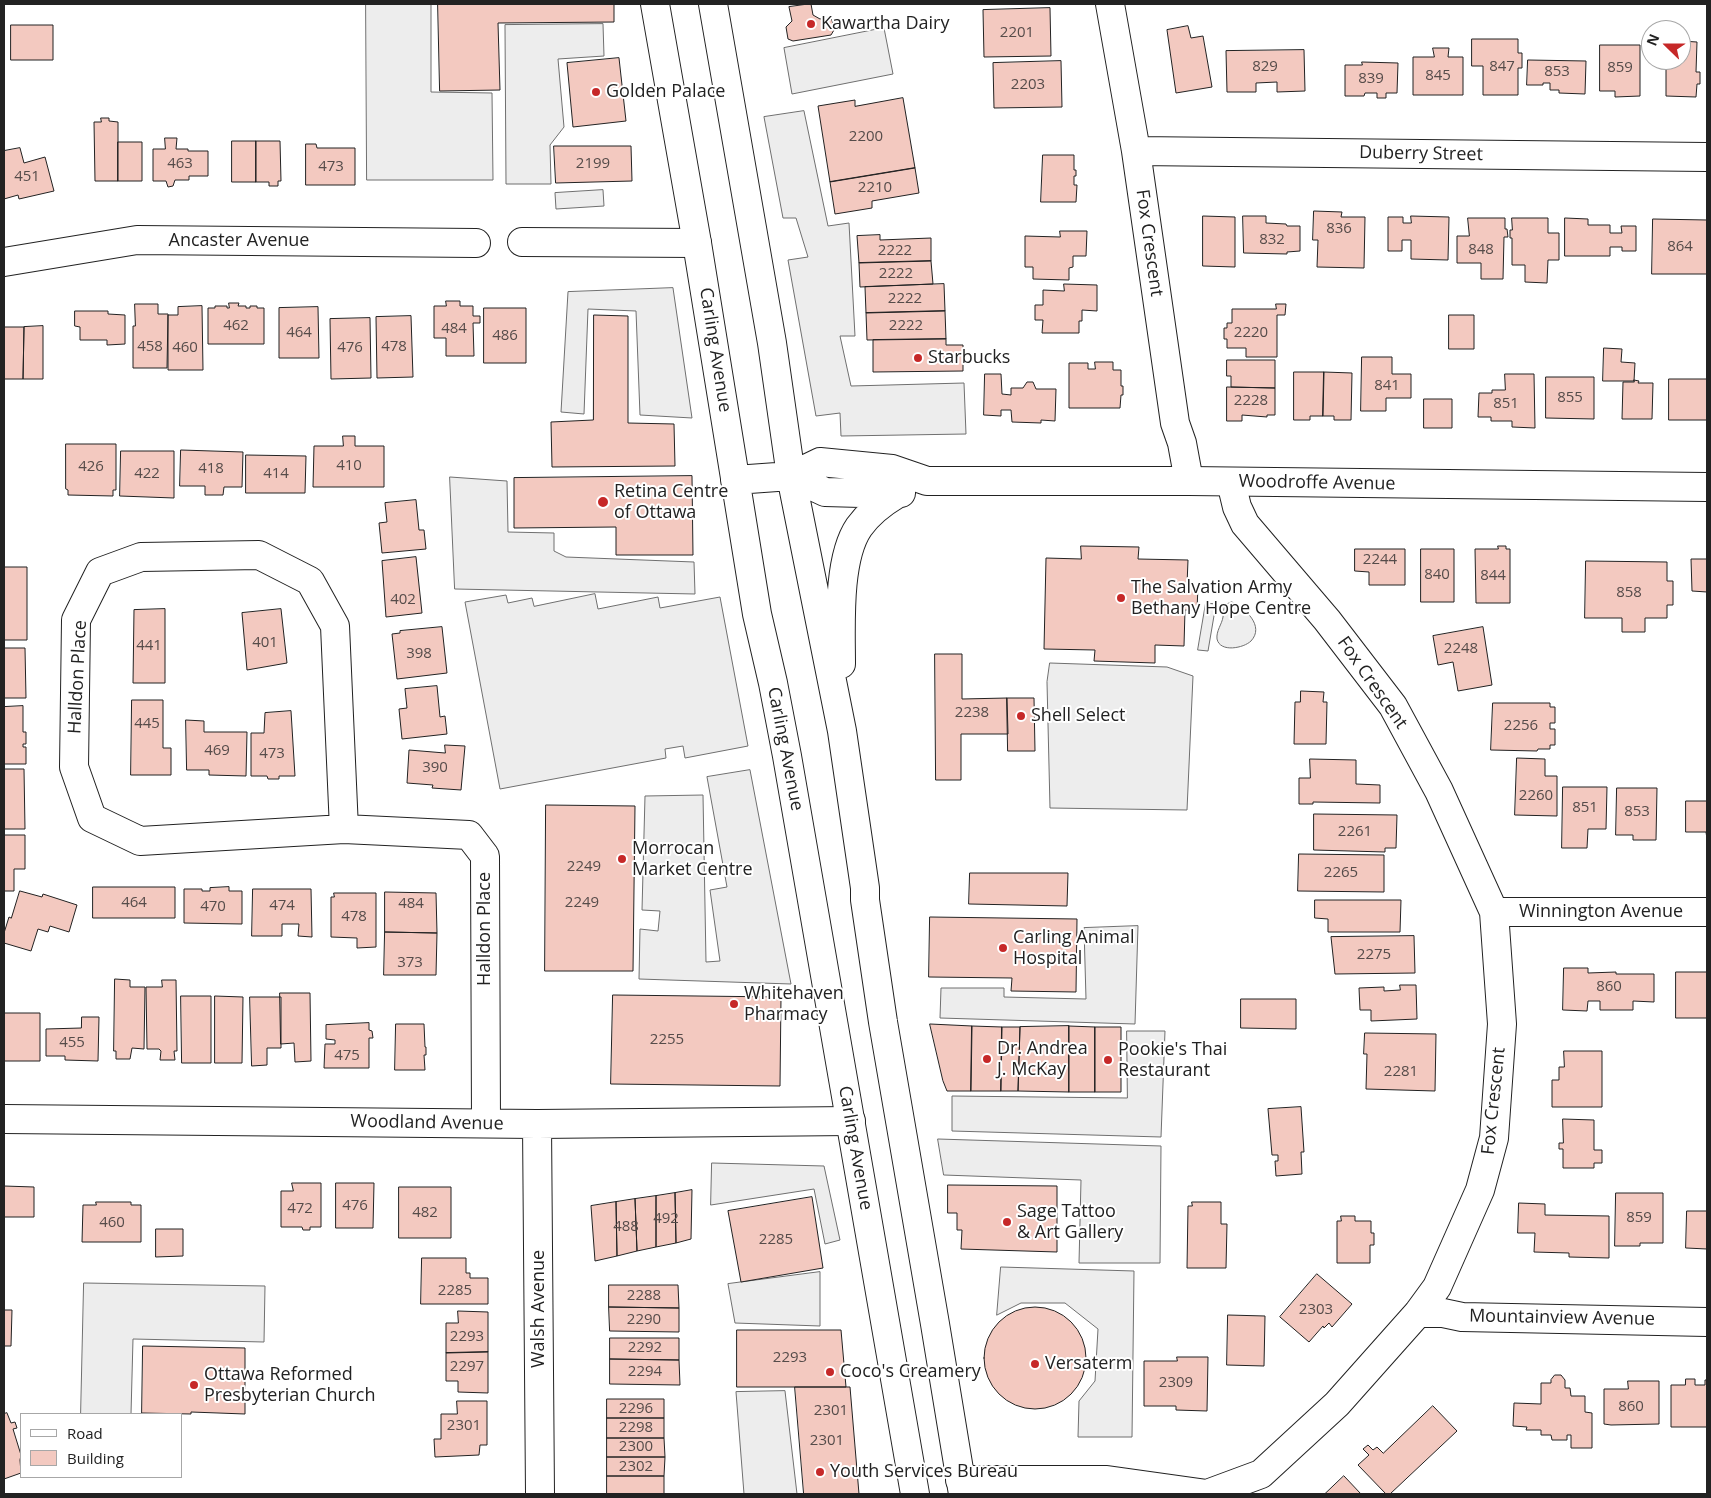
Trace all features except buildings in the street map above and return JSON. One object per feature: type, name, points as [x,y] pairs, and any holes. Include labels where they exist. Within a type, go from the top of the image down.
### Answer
[{"type":"street","name":"Carling Avenue","points":[[655,4],[697,243],[757,614],[787,756],[915,1494]]},
{"type":"street","points":[[713,4],[772,343],[791,476],[842,731],[882,1017],[936,1324],[962,1487]]},
{"type":"street","name":"Fox Crescent","points":[[1110,4],[1136,151],[1175,423],[1182,443],[1189,481]]},
{"type":"street","name":"Duberry Street","points":[[1136,151],[1707,157]]},
{"type":"street","name":"Ancaster Avenue","points":[[4,262],[137,240],[476,243]]},
{"type":"street","points":[[522,242],[697,243]]},
{"type":"street","name":"Woodroffe Avenue","points":[[791,476],[820,462],[892,469],[927,481],[1189,481],[1707,488]]},
{"type":"street","points":[[736,480],[791,476]]},
{"type":"street","name":"Woodroffe Avenue","points":[[791,476],[825,492],[897,494],[927,481]]},
{"type":"street","name":"Fox Crescent","points":[[962,1487],[1107,1480],[1206,1494],[1261,1474],[1337,1404],[1418,1312],[1437,1287],[1480,1190],[1494,1138],[1502,1024],[1494,912],[1439,791],[1393,706],[1327,620],[1244,524],[1237,507],[1231,482]]},
{"type":"street","points":[[842,731],[841,613],[843,580],[847,559],[852,541],[858,529],[880,504],[897,494]]},
{"type":"street","name":"Halldon Place","points":[[344,828],[335,626],[310,581],[259,555],[141,557],[100,572],[76,620],[74,767],[92,818],[140,841],[344,828],[469,835],[485,856],[486,1123]]},
{"type":"street","name":"Winnington Avenue","points":[[1494,912],[1707,912]]},
{"type":"street","name":"Woodland Avenue","points":[[4,1120],[537,1124],[851,1120]]},
{"type":"street","name":"Walsh Avenue","points":[[537,1124],[540,1494]]},
{"type":"street","name":"Mountainview Avenue","points":[[1418,1312],[1462,1316],[1707,1322]]},
{"type":"shaded area","points":[[366,4],[431,4],[431,92],[492,93],[493,180],[367,180]]},
{"type":"shaded area","points":[[603,24],[604,56],[558,59],[564,127],[550,145],[551,184],[506,184],[505,25]]},
{"type":"shaded area","points":[[884,28],[893,74],[792,94],[784,48]]},
{"type":"shaded area","points":[[804,111],[828,226],[849,223],[855,336],[840,336],[851,386],[964,383],[966,434],[841,436],[840,413],[816,416],[788,260],[808,257],[796,218],[783,218],[764,117]]},
{"type":"shaded area","points":[[603,190],[604,206],[556,209],[555,193]]},
{"type":"shaded area","points":[[673,288],[692,418],[640,415],[636,311],[588,309],[584,414],[561,412],[568,292]]},
{"type":"shaded area","points":[[450,477],[507,481],[508,532],[554,533],[554,551],[566,557],[694,562],[695,594],[455,589]]},
{"type":"shaded area","points":[[595,594],[598,609],[658,597],[660,608],[720,597],[748,746],[685,758],[683,746],[665,749],[666,758],[500,789],[465,602],[506,595],[508,603],[532,598],[534,606]]},
{"type":"shaded area","points":[[1232,602],[1252,618],[1256,629],[1255,635],[1248,643],[1243,646],[1227,648],[1219,643],[1217,636],[1225,605]]},
{"type":"shaded area","points":[[1206,603],[1216,604],[1208,651],[1198,650]]},
{"type":"shaded area","points":[[1050,663],[1167,667],[1193,676],[1187,810],[1050,808],[1047,682]]},
{"type":"shaded area","points":[[750,770],[791,984],[639,979],[640,929],[658,931],[660,911],[642,910],[645,796],[703,795],[706,962],[720,961],[710,890],[727,887],[707,777]]},
{"type":"shaded area","points":[[1138,926],[1135,1024],[940,1018],[941,988],[1004,988],[1004,997],[1086,999],[1084,928]]},
{"type":"shaded area","points":[[1127,1031],[1165,1031],[1161,1137],[952,1131],[952,1096],[1127,1098]]},
{"type":"shaded area","points":[[938,1139],[1161,1146],[1160,1263],[1079,1263],[1081,1180],[944,1175]]},
{"type":"shaded area","points":[[712,1163],[824,1166],[840,1240],[825,1244],[814,1189],[711,1205]]},
{"type":"shaded area","points":[[1001,1267],[1134,1271],[1132,1437],[1078,1437],[1079,1401],[1095,1381],[1098,1329],[1065,1303],[1021,1303],[997,1315]]},
{"type":"shaded area","points":[[820,1272],[820,1326],[735,1323],[728,1284]]},
{"type":"shaded area","points":[[84,1283],[265,1286],[264,1342],[133,1339],[131,1413],[81,1413]]},
{"type":"shaded area","points":[[785,1391],[797,1494],[744,1494],[736,1392]]},
{"type":"place","name":"Kawartha Dairy","points":[[811,24]]},
{"type":"place","name":"Golden Palace","points":[[596,92]]},
{"type":"place","name":"Starbucks","points":[[918,358]]},
{"type":"place","name":"Retina Centre of Ottawa","points":[[603,502]]},
{"type":"place","name":"The Salvation Army Bethany Hope Centre","points":[[1121,598]]},
{"type":"place","name":"Shell Select","points":[[1021,716]]},
{"type":"place","name":"Morrocan Market Centre","points":[[622,859]]},
{"type":"place","name":"Carling Animal Hospital","points":[[1003,948]]},
{"type":"place","name":"Whitehaven Pharmacy","points":[[734,1004]]},
{"type":"place","name":"Dr. Andrea J. McKay","points":[[987,1059]]},
{"type":"place","name":"Pookie's Thai Restaurant","points":[[1108,1060]]},
{"type":"place","name":"Sage Tattoo & Art Gallery","points":[[1007,1222]]},
{"type":"place","name":"Versaterm","points":[[1035,1364]]},
{"type":"place","name":"Coco's Creamery","points":[[830,1372]]},
{"type":"place","name":"Ottawa Reformed Presbyterian Church","points":[[194,1385]]},
{"type":"place","name":"Youth Services Bureau","points":[[820,1472]]}]
